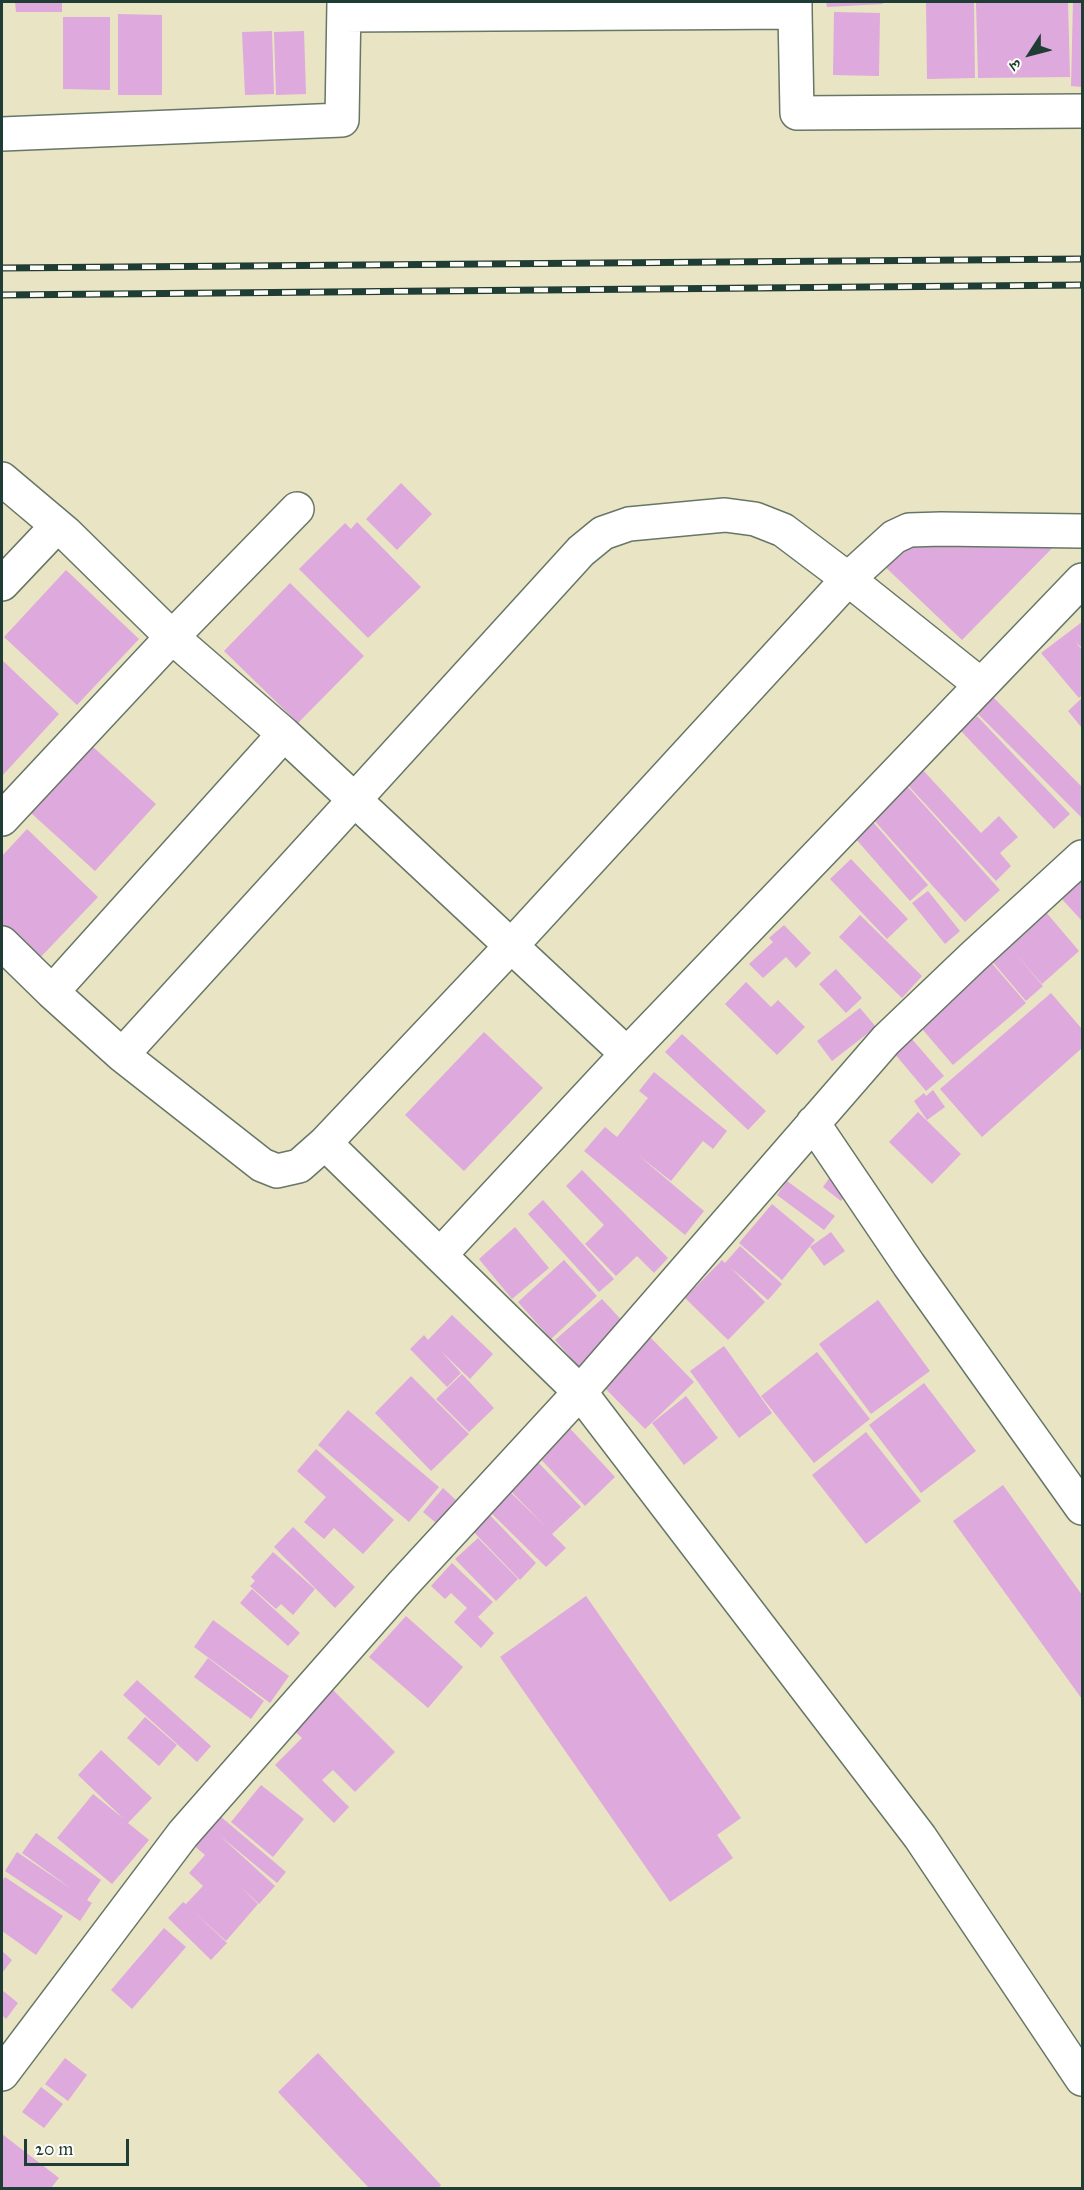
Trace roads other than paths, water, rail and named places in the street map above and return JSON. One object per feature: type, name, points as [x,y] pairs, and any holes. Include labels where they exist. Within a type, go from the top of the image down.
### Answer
[{"type":"street","points":[[2,134],[342,120],[344,8],[795,7],[797,113],[1083,111]]},
{"type":"street","points":[[2,479],[57,526],[172,637],[284,734],[627,1054]]},
{"type":"street","points":[[2,819],[172,637],[297,509]]},
{"type":"street","points":[[122,1055],[581,551],[603,533],[629,524],[725,515],[755,519],[783,530],[981,685]]},
{"type":"street","points":[[2,584],[57,526]]},
{"type":"street","points":[[2,943],[122,1055],[262,1165],[277,1171],[299,1166],[325,1143],[511,946],[848,579],[894,537],[909,530],[1083,531]]},
{"type":"street","points":[[440,1255],[627,1054],[1083,580]]},
{"type":"street","points":[[52,992],[284,734]]},
{"type":"street","points":[[2,2074],[183,1834],[403,1584],[580,1392],[885,1040],[1083,857]]},
{"type":"street","points":[[813,1123],[909,1264],[1083,1508]]},
{"type":"street","points":[[325,1143],[580,1392],[920,1837],[1083,2079]]},
{"type":"railway","points":[[2,268],[1082,259]]},
{"type":"railway","points":[[2,295],[1082,285]]}]
